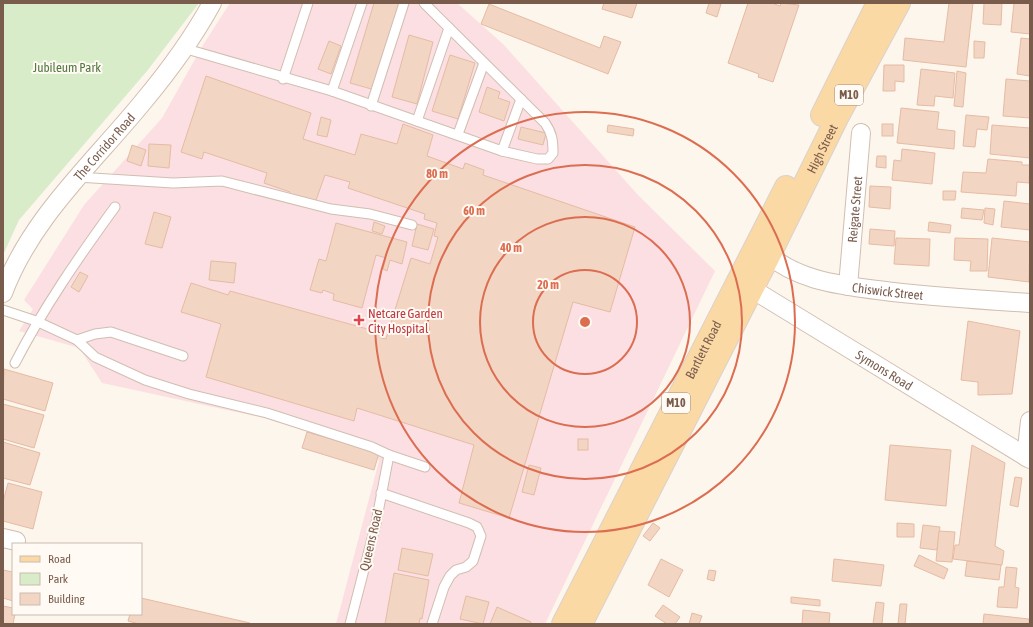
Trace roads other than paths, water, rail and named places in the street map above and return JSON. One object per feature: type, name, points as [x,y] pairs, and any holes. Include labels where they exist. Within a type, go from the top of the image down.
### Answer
[{"type":"main road","name":"High Street","points":[[795,185],[838,116],[883,6]]},
{"type":"main road","name":"Bartlett Road","points":[[563,624],[763,250],[795,185]]},
{"type":"main road","name":"Bartlett Road","points":[[581,624],[745,284]]},
{"type":"street","name":"The Corridor Road","points":[[3,293],[10,273],[46,216],[77,177],[143,102],[183,48],[212,3]]},
{"type":"street","name":"Reigate Street","points":[[848,286],[861,133]]},
{"type":"street","name":"Chiswick Street","points":[[763,250],[810,277],[848,286],[918,295],[1030,303]]},
{"type":"street","name":"Symons Road","points":[[745,284],[1028,458]]},
{"type":"street","points":[[1028,458],[1030,421]]},
{"type":"lane","points":[[284,79],[308,3]]},
{"type":"lane","points":[[332,91],[362,3]]},
{"type":"lane","points":[[371,106],[404,3]]},
{"type":"lane","points":[[183,48],[284,79],[332,91],[371,106],[458,134],[502,151],[537,159],[548,159],[553,153],[553,141],[550,131],[521,99],[424,3]]},
{"type":"lane","points":[[417,120],[449,28]]},
{"type":"lane","points":[[458,134],[484,63]]},
{"type":"lane","points":[[502,151],[521,99]]},
{"type":"lane","points":[[77,177],[173,183],[222,182],[331,209],[370,214],[412,225]]},
{"type":"lane","points":[[15,363],[36,321],[66,274],[115,207]]},
{"type":"lane","points":[[3,310],[36,321],[77,340],[95,357],[145,380],[189,394],[266,413],[372,447],[389,455],[425,466]]},
{"type":"lane","points":[[77,340],[95,334],[111,332],[183,356]]},
{"type":"lane","name":"Queens Road","points":[[350,624],[376,524],[389,455]]},
{"type":"lane","points":[[381,493],[478,527],[481,536],[473,561],[466,567],[456,570],[444,587],[432,624]]},
{"type":"place","name":"Netcare Garden City Hospital","points":[[359,320]]},
{"type":"park label","name":"Jubileum Park","points":[[67,67]]}]
